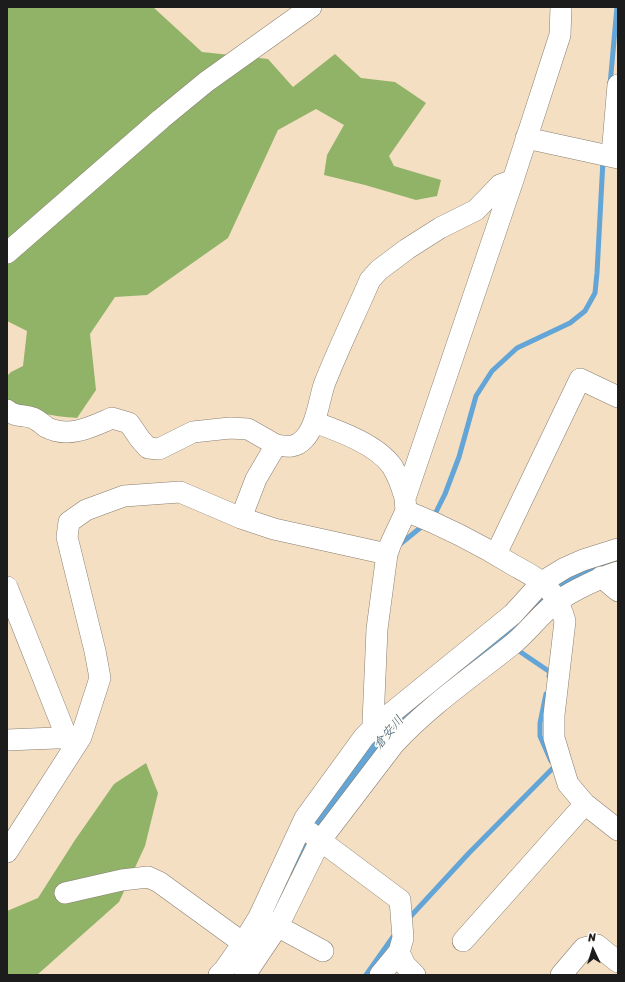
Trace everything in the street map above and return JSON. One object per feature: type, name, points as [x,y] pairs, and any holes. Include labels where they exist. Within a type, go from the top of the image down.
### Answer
[{"type":"street","points":[[7,253],[161,119],[206,82],[311,7]]},
{"type":"street","points":[[219,975],[243,943],[269,921],[310,830],[384,736],[375,660],[377,630],[387,554],[406,505],[560,34],[561,7]]},
{"type":"street","points":[[526,138],[609,155],[618,85]]},
{"type":"street","points":[[7,410],[12,415],[33,418],[47,428],[73,433],[112,418],[130,423],[140,439],[148,448],[159,448],[193,432],[230,428],[248,429],[276,445],[287,447],[296,446],[305,438],[314,422],[325,384],[370,280],[379,270],[407,249],[440,228],[476,210],[500,185],[513,180]]},
{"type":"street","points":[[496,554],[580,379],[618,397]]},
{"type":"street","points":[[314,422],[334,430],[378,452],[392,466],[401,483],[406,505],[429,520],[496,554],[550,592],[562,611],[565,621],[554,715],[554,738],[568,784],[584,804],[618,830]]},
{"type":"street","points":[[241,518],[256,479],[276,445]]},
{"type":"street","points":[[7,850],[74,737],[100,678],[95,651],[67,536],[69,522],[86,510],[124,496],[180,492],[241,518],[274,529],[387,554]]},
{"type":"street","points":[[245,975],[310,830],[364,737],[384,736],[408,729],[434,706],[518,640],[565,568],[583,560],[618,549]]},
{"type":"street","points":[[550,592],[610,575],[618,591]]},
{"type":"street","points":[[9,599],[74,737]]},
{"type":"street","points":[[7,740],[74,737]]},
{"type":"street","points":[[463,941],[584,804]]},
{"type":"street","points":[[310,830],[400,900],[403,938],[399,952],[380,975]]},
{"type":"street","points":[[65,893],[122,880],[148,877],[160,882],[243,943]]},
{"type":"street","points":[[269,921],[323,951]]},
{"type":"street","points":[[560,975],[584,948],[597,946],[618,962]]},
{"type":"street","points":[[399,952],[405,965],[416,975]]},
{"type":"green space","points":[[7,7],[153,7],[202,52],[268,59],[293,87],[335,54],[361,78],[395,82],[426,103],[389,156],[394,166],[441,180],[437,196],[416,200],[324,175],[327,155],[344,125],[316,109],[278,130],[228,238],[147,295],[115,297],[90,334],[96,390],[77,418],[50,415],[23,408],[7,399],[7,376],[11,372],[23,366],[27,331],[7,321]]},
{"type":"green space","points":[[146,763],[158,793],[145,846],[119,902],[37,975],[7,975],[7,911],[38,898],[75,840],[114,784]]},
{"type":"waterway","points":[[610,85],[617,7]]},
{"type":"waterway","points":[[432,517],[445,494],[459,457],[476,396],[492,371],[517,348],[570,323],[585,311],[595,293],[603,160]]},
{"type":"waterway","points":[[399,545],[425,524]]},
{"type":"waterway","name":"倉安川","points":[[296,861],[307,839],[392,728],[415,705],[466,666],[557,587],[590,569],[618,560]]},
{"type":"waterway","points":[[519,651],[550,672],[549,676]]},
{"type":"waterway","points":[[546,694],[540,723],[540,736],[551,761]]},
{"type":"waterway","points":[[410,917],[469,853],[553,768],[555,769]]},
{"type":"waterway","points":[[366,975],[395,934]]}]
